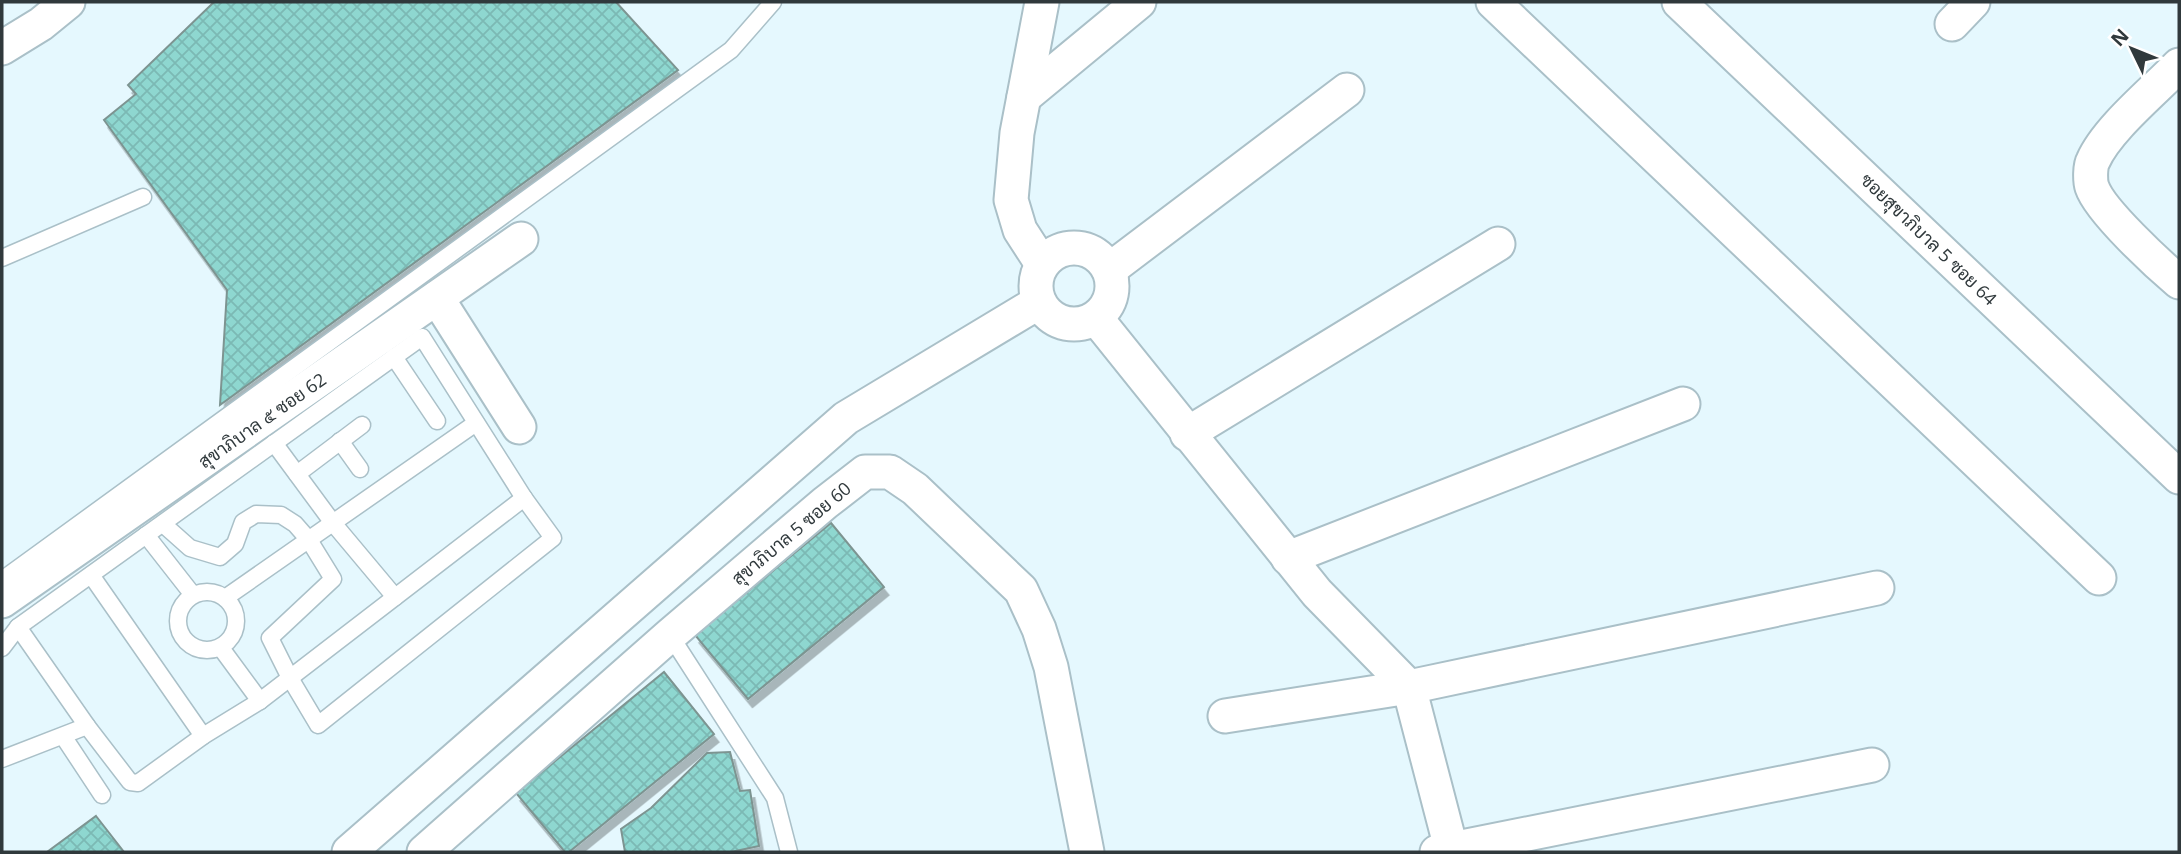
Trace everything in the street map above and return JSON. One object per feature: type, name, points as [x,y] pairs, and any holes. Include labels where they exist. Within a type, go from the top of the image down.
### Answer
[{"type":"street","points":[[2,48],[41,24],[68,2]]},
{"type":"street","points":[[1042,2],[1017,133],[1011,200],[1020,230],[1042,264]]},
{"type":"street","points":[[1024,97],[1139,2]]},
{"type":"street","points":[[1493,2],[2099,578]]},
{"type":"street","name":"ซอยสุขาภิบาล 5 ซอย 64","points":[[1679,2],[2179,477]]},
{"type":"street","points":[[2179,65],[2109,136],[2091,163],[2092,186],[2100,201],[2146,253],[2179,282]]},
{"type":"street","points":[[1109,270],[1347,90]]},
{"type":"street","name":"สุขาภิบาล ๕ ซอย 62","points":[[10,614],[437,298],[521,239]]},
{"type":"street","points":[[1187,434],[1498,244]]},
{"type":"street","points":[[1065,249],[1091,251],[1102,259],[1109,270],[1111,297],[1105,309],[1096,318],[1083,323],[1057,321],[1046,313],[1035,289],[1042,264],[1052,254],[1065,249]]},
{"type":"street","points":[[437,298],[519,427]]},
{"type":"street","points":[[349,852],[846,418],[1039,302]]},
{"type":"street","points":[[1096,318],[1317,593],[1409,687],[1447,851],[1872,765]]},
{"type":"street","points":[[1288,558],[1683,404]]},
{"type":"street","name":"สุขาภิบาล 5 ซอย 60","points":[[424,852],[670,635],[865,472],[890,472],[915,489],[1021,590],[1039,629],[1051,667],[1087,852]]},
{"type":"street","points":[[1225,716],[1409,687],[1877,588]]},
{"type":"lane","points":[[2,580],[730,50],[773,2]]},
{"type":"lane","points":[[2,258],[143,197]]},
{"type":"lane","points":[[10,614],[92,575],[422,337],[524,498],[553,538],[318,725],[270,638],[333,579],[309,540],[295,524],[281,515],[256,514],[243,523],[235,544],[220,557],[190,548],[163,524]]},
{"type":"lane","points":[[394,357],[437,421]]},
{"type":"lane","points":[[225,598],[476,423]]},
{"type":"lane","points":[[297,474],[362,425]]},
{"type":"lane","points":[[340,441],[360,469]]},
{"type":"lane","points":[[274,443],[333,523],[395,597]]},
{"type":"lane","points":[[10,614],[87,726],[130,782],[138,783],[203,736],[260,701],[524,498]]},
{"type":"lane","points":[[146,535],[192,595]]},
{"type":"lane","points":[[92,575],[203,736]]},
{"type":"lane","points":[[215,593],[225,598],[233,607],[237,618],[235,630],[230,640],[221,648],[198,650],[188,645],[181,636],[177,625],[178,613],[192,595],[215,593]]},
{"type":"lane","points":[[2,648],[10,614]]},
{"type":"lane","points":[[670,635],[775,798],[789,852]]},
{"type":"lane","points":[[221,648],[260,701]]},
{"type":"lane","points":[[2,760],[87,726]]},
{"type":"lane","points":[[63,736],[102,794]]},
{"type":"building","points":[[214,2],[616,2],[678,70],[220,405],[227,290],[104,120],[136,94],[128,85]]},
{"type":"building","points":[[831,523],[884,587],[748,699],[695,635]]},
{"type":"building","points":[[664,672],[714,734],[569,852],[565,852],[516,793]]},
{"type":"building","points":[[730,752],[740,791],[750,790],[759,846],[731,852],[625,852],[621,829],[651,808],[707,753]]},
{"type":"building","points":[[96,816],[124,852],[47,852]]}]
